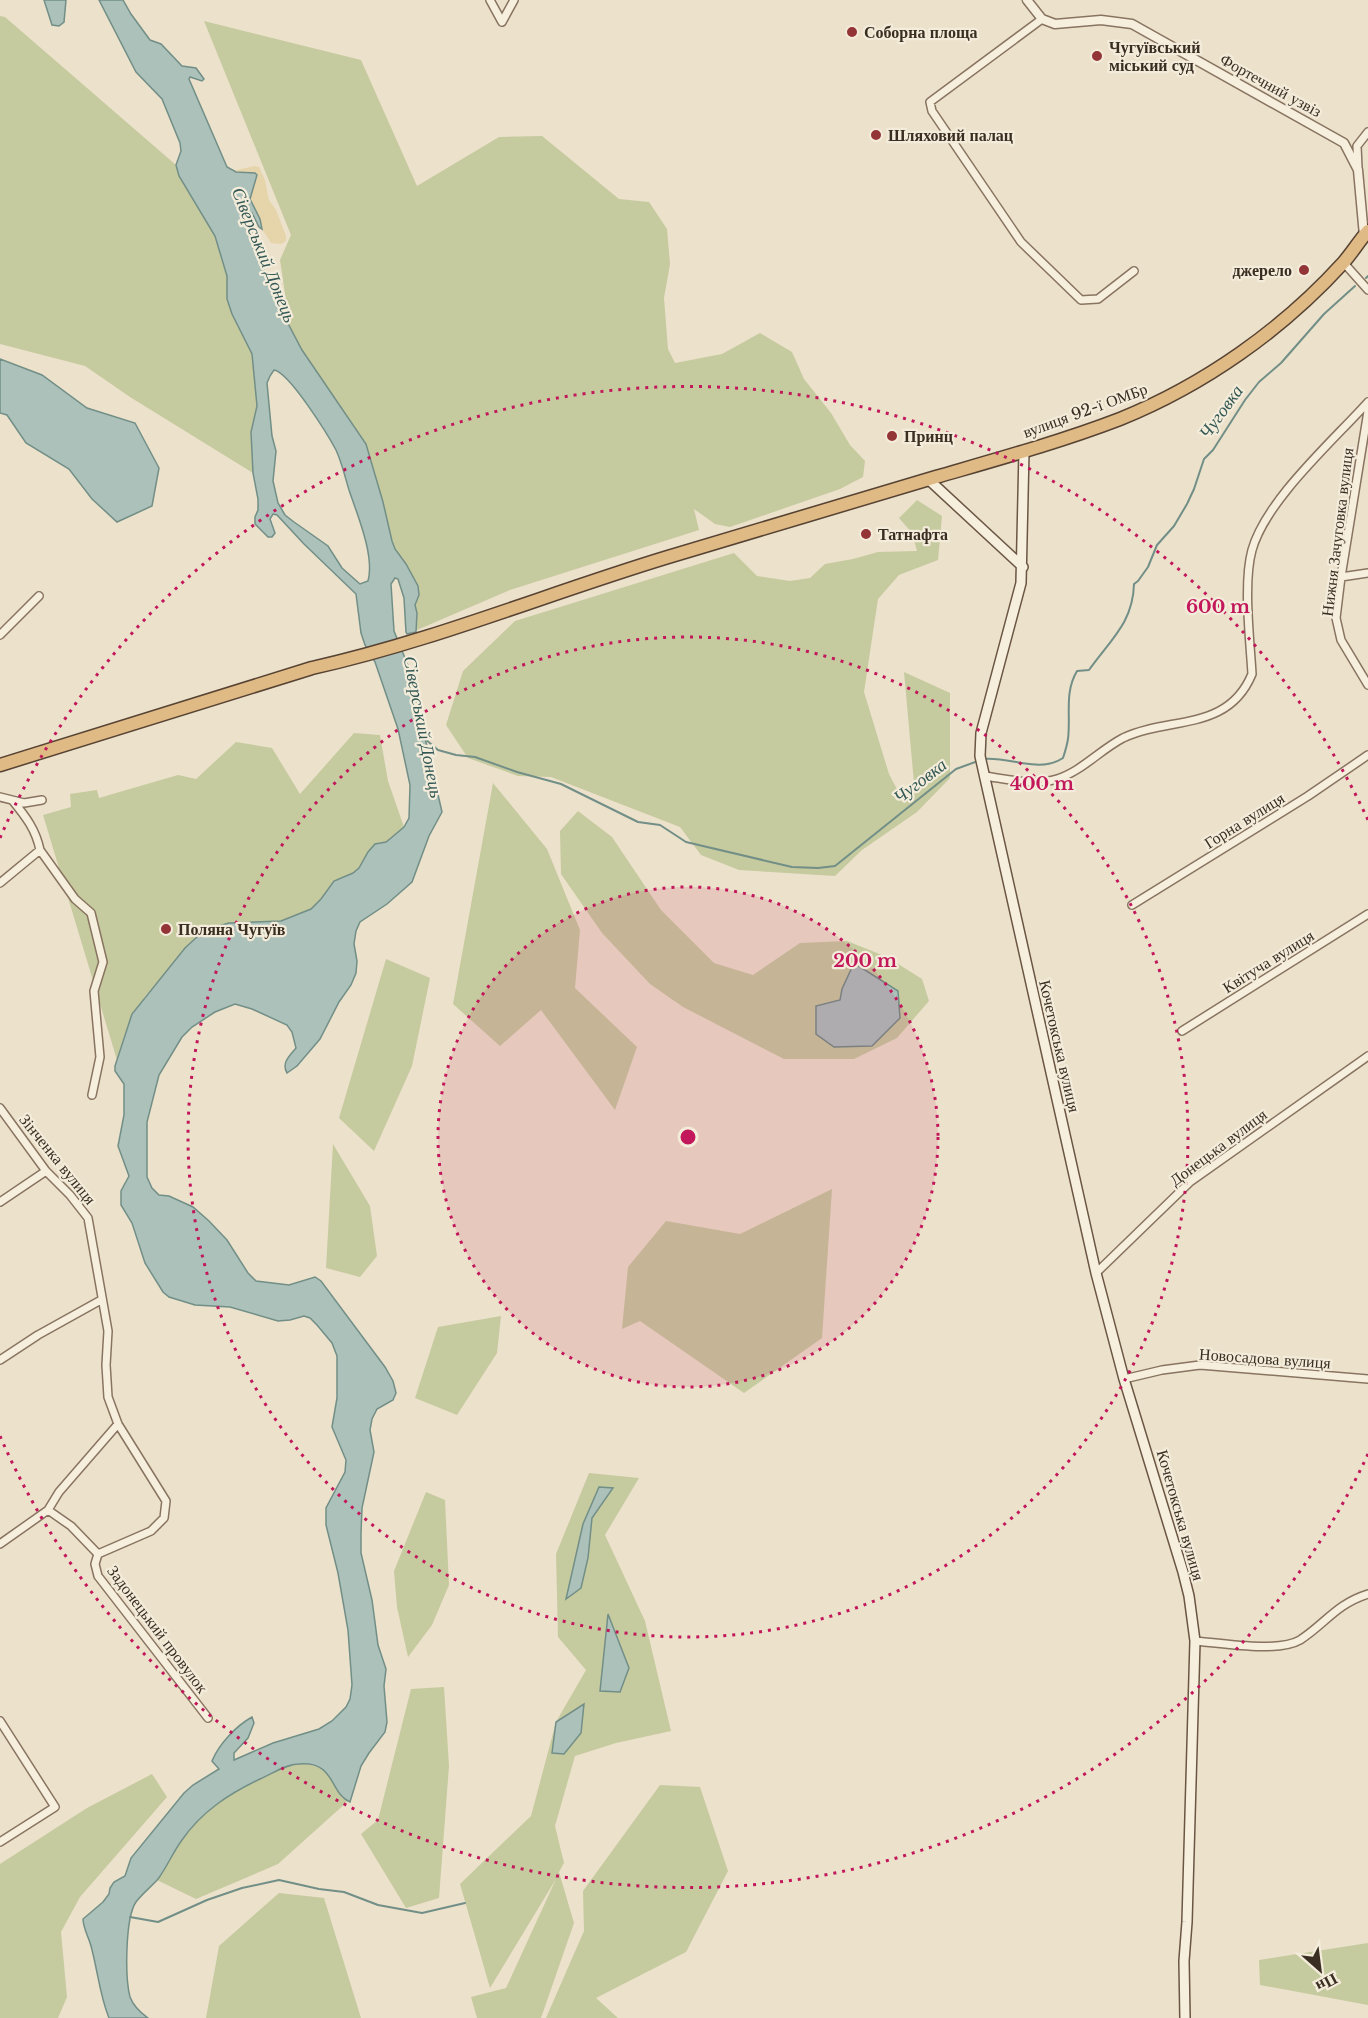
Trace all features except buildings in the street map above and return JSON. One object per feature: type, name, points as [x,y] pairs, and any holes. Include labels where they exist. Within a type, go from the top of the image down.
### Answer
[{"type":"highway","name":"вулиця 92-ї ОМБр","points":[[0,765],[312,668],[417,640],[640,566],[1024,451],[1121,418],[1182,389],[1211,372],[1266,333],[1292,312],[1343,262],[1366,233]]},
{"type":"main road","name":"Кочетокська вулиця","points":[[1024,451],[1021,583],[981,733],[980,760],[1096,1273],[1124,1379],[1189,1596],[1195,1641],[1184,1961],[1185,2018]]},
{"type":"main road","points":[[928,479],[1023,567]]},
{"type":"street","points":[[490,0],[502,22],[514,0]]},
{"type":"street","points":[[1027,0],[1042,20],[930,102],[932,111],[1021,242],[1081,300],[1098,299],[1134,271]]},
{"type":"street","name":"Фортечний узвіз","points":[[1042,20],[1055,24],[1101,20],[1132,24],[1344,142],[1358,170]]},
{"type":"street","name":"Фортечний узвіз","points":[[1366,233],[1357,146],[1368,132]]},
{"type":"street","points":[[1343,262],[1368,290]]},
{"type":"street","name":"Нижня Зачуговка вулиця","points":[[984,776],[1041,781],[1057,778],[1074,771],[1100,751],[1125,737],[1212,715],[1238,698],[1246,688],[1252,674],[1248,574],[1252,549],[1259,531],[1290,485],[1368,402]]},
{"type":"street","name":"Нижня Зачуговка вулиця","points":[[1368,411],[1336,618],[1341,640],[1368,685]]},
{"type":"street","points":[[1341,577],[1368,573]]},
{"type":"street","points":[[0,635],[39,596]]},
{"type":"street","name":"Горна вулиця","points":[[1132,905],[1308,796],[1368,755]]},
{"type":"street","points":[[0,797],[24,803],[42,800]]},
{"type":"street","points":[[14,801],[37,836],[40,850],[75,899],[91,914],[103,962],[94,991],[100,1057],[92,1095]]},
{"type":"street","points":[[0,883],[40,850]]},
{"type":"street","name":"Квітуча вулиця","points":[[1182,1031],[1368,914]]},
{"type":"street","name":"Донецька вулиця","points":[[1096,1273],[1190,1182],[1368,1056]]},
{"type":"street","name":"Зінченка вулиця","points":[[0,1108],[46,1171],[70,1195],[88,1218],[101,1300]]},
{"type":"street","points":[[0,1202],[46,1171]]},
{"type":"street","points":[[0,1360],[101,1300]]},
{"type":"street","name":"Задонецький провулок","points":[[101,1300],[108,1331],[106,1365],[108,1397],[118,1424],[166,1501],[164,1518],[151,1531],[98,1554],[95,1564],[98,1576],[208,1718]]},
{"type":"street","name":"Новосадова вулиця","points":[[1124,1379],[1162,1370],[1200,1365],[1368,1380]]},
{"type":"street","points":[[0,1544],[48,1510],[59,1492],[118,1424]]},
{"type":"street","name":"Задонецький провулок","points":[[48,1510],[71,1526],[98,1554]]},
{"type":"street","points":[[1195,1641],[1281,1647],[1300,1639],[1338,1607],[1368,1594]]},
{"type":"street","points":[[0,1721],[55,1807],[0,1842]]},
{"type":"green space","points":[[0,16],[5,17],[176,165],[179,176],[215,236],[227,276],[227,299],[252,354],[257,406],[251,432],[253,473],[130,397],[85,366],[0,344]]},
{"type":"green space","points":[[204,21],[361,60],[417,186],[499,137],[542,136],[619,199],[649,202],[667,229],[670,264],[664,298],[668,349],[675,363],[722,354],[760,333],[792,352],[804,379],[831,413],[850,445],[865,461],[863,477],[840,489],[730,527],[715,524],[694,509],[699,530],[510,590],[417,630],[415,605],[419,595],[418,586],[392,541],[366,444],[302,350],[290,328],[280,260],[291,235]]},
{"type":"green space","points":[[917,500],[942,516],[938,560],[899,575],[878,599],[864,692],[889,774],[900,795],[914,783],[904,672],[950,693],[950,778],[917,812],[862,850],[835,876],[739,870],[701,855],[680,827],[551,777],[518,776],[468,758],[446,725],[463,671],[515,621],[734,553],[757,576],[790,581],[810,578],[825,564],[878,552],[917,551],[912,533],[899,518]]},
{"type":"green space","points":[[354,733],[380,735],[388,781],[404,827],[386,842],[380,842],[353,873],[334,881],[311,909],[281,921],[211,928],[199,935],[185,948],[145,996],[124,1036],[117,1060],[43,815],[71,807],[70,794],[97,790],[99,798],[178,775],[196,779],[236,742],[272,748],[300,794]]},
{"type":"green space","points":[[493,783],[547,849],[580,930],[575,988],[637,1047],[615,1110],[541,1010],[500,1046],[453,1004]]},
{"type":"green space","points":[[578,811],[612,837],[661,910],[714,963],[753,975],[800,943],[847,941],[887,957],[922,979],[929,1001],[897,1038],[854,1059],[784,1059],[683,1007],[650,984],[602,933],[561,874],[560,831]]},
{"type":"green space","points":[[386,959],[430,978],[412,1066],[374,1151],[339,1118]]},
{"type":"green space","points":[[333,1144],[370,1206],[377,1256],[360,1277],[326,1268]]},
{"type":"green space","points":[[832,1189],[822,1338],[744,1393],[640,1321],[622,1329],[628,1267],[666,1221],[740,1234]]},
{"type":"green space","points":[[501,1316],[497,1353],[457,1415],[415,1398],[438,1327]]},
{"type":"green space","points":[[589,1473],[639,1478],[605,1535],[645,1621],[671,1731],[616,1743],[575,1756],[555,1826],[564,1863],[559,1872],[574,1923],[541,2018],[477,2018],[471,1997],[506,1988],[556,1879],[490,1988],[460,1884],[531,1816],[556,1722],[586,1670],[558,1637],[556,1554]]},
{"type":"green space","points":[[426,1492],[445,1500],[449,1585],[432,1625],[408,1657],[397,1607],[394,1571]]},
{"type":"green space","points":[[444,1687],[449,1766],[439,1898],[406,1908],[361,1834],[378,1820],[411,1689]]},
{"type":"green space","points":[[298,1763],[320,1768],[329,1776],[347,1802],[278,1864],[196,1899],[157,1880],[193,1826],[219,1802],[265,1776]]},
{"type":"green space","points":[[152,1774],[167,1797],[80,1897],[61,1932],[67,1997],[58,2018],[0,2018],[0,1864],[87,1808]]},
{"type":"green space","points":[[660,1785],[700,1787],[728,1871],[686,1952],[596,1998],[618,2018],[546,2018],[584,1931],[583,1891]]},
{"type":"green space","points":[[279,1893],[324,1898],[361,2018],[206,2018],[219,1946]]},
{"type":"green space","points":[[1368,1943],[1368,2005],[1260,1985],[1259,1960]]},
{"type":"sand","points":[[259,167],[265,180],[269,200],[276,210],[286,236],[286,241],[281,244],[271,243],[262,229],[250,199],[256,175],[232,171]]},
{"type":"water","points":[[44,0],[66,0],[64,22],[59,26],[52,25]]},
{"type":"water","points":[[99,0],[123,0],[150,40],[161,44],[182,66],[196,68],[204,79],[202,81],[190,77],[189,79],[227,167],[236,172],[257,175],[250,199],[260,219],[262,229],[252,213],[247,217],[263,268],[302,350],[366,444],[392,541],[418,586],[419,595],[415,605],[416,632],[407,634],[404,598],[398,579],[395,578],[391,584],[394,631],[409,668],[442,812],[429,836],[412,882],[387,904],[360,922],[354,944],[357,961],[356,973],[351,985],[339,1002],[320,1039],[297,1066],[287,1073],[285,1069],[289,1056],[296,1048],[292,1032],[287,1025],[235,1004],[215,1012],[192,1027],[182,1037],[159,1075],[147,1122],[147,1177],[152,1188],[159,1195],[169,1196],[193,1207],[209,1221],[227,1240],[248,1273],[256,1281],[289,1285],[315,1277],[321,1281],[393,1381],[396,1393],[393,1400],[377,1409],[372,1419],[370,1430],[374,1452],[362,1508],[361,1533],[361,1553],[372,1600],[378,1645],[386,1669],[384,1686],[387,1722],[385,1732],[361,1766],[350,1802],[343,1798],[326,1772],[320,1767],[311,1764],[294,1764],[238,1791],[217,1804],[198,1820],[158,1879],[138,1899],[132,1910],[127,1948],[128,1988],[133,2003],[148,2018],[109,2018],[83,1919],[103,1902],[114,1882],[125,1876],[131,1858],[184,1793],[219,1769],[212,1761],[224,1742],[240,1725],[252,1717],[254,1723],[248,1738],[234,1753],[234,1760],[273,1743],[319,1729],[332,1721],[346,1707],[352,1685],[348,1630],[338,1573],[326,1525],[326,1508],[345,1472],[346,1460],[332,1427],[337,1398],[337,1356],[332,1343],[310,1318],[304,1316],[278,1321],[230,1307],[195,1305],[169,1297],[163,1292],[145,1263],[132,1223],[121,1205],[121,1191],[129,1176],[118,1146],[124,1115],[124,1084],[115,1071],[115,1066],[132,1014],[185,948],[211,928],[229,923],[281,921],[311,909],[334,881],[359,868],[375,844],[386,842],[404,827],[409,818],[410,785],[398,729],[375,662],[361,633],[356,594],[277,515],[273,514],[270,519],[275,533],[272,537],[268,537],[255,524],[258,499],[253,473],[251,432],[257,406],[252,354],[227,299],[227,276],[215,236],[179,176],[176,165],[181,151],[180,143],[162,99],[136,72]],"holes":[[[274,370],[281,373],[308,405],[336,450],[367,548],[370,571],[368,581],[360,584],[342,568],[328,546],[285,515],[278,503],[273,481],[276,451],[272,436],[267,383]]]},
{"type":"water","points":[[0,359],[42,375],[87,408],[135,423],[159,468],[152,506],[117,522],[92,499],[69,469],[26,443],[7,415],[0,413]]},
{"type":"water","points":[[854,963],[898,991],[900,1018],[872,1046],[834,1047],[816,1034],[816,1006],[840,1000],[842,989]]},
{"type":"water","points":[[599,1487],[613,1488],[592,1518],[588,1558],[581,1588],[566,1599],[583,1524]]},
{"type":"water","points":[[608,1614],[629,1668],[620,1692],[600,1691]]},
{"type":"water","points":[[584,1704],[581,1733],[564,1754],[552,1753],[556,1722]]},
{"type":"waterway","name":"Чуговка","points":[[983,759],[1034,765],[1054,763],[1063,758],[1068,739],[1069,696],[1073,679],[1077,671],[1089,670],[1125,620],[1130,610],[1134,584],[1148,567],[1157,545],[1174,526],[1187,504],[1204,459],[1213,450],[1259,382],[1281,363],[1324,314],[1355,286]]},
{"type":"waterway","name":"Чуговка","points":[[425,739],[438,750],[475,757],[561,784],[638,822],[660,825],[686,842],[792,867],[835,866],[956,769],[978,761]]},
{"type":"waterway","points":[[130,1917],[158,1922],[207,1900],[242,1888],[279,1880],[344,1892],[378,1905],[422,1913],[465,1903]]},
{"type":"place","name":"Соборна площа","points":[[852,32]]},
{"type":"place","name":"Чугуївський міський суд","points":[[1097,56]]},
{"type":"place","name":"Шляховий палац","points":[[876,135]]},
{"type":"place","name":"джерело","points":[[1304,270]]},
{"type":"place","name":"Принц","points":[[892,436]]},
{"type":"place","name":"Татнафта","points":[[866,534]]},
{"type":"place","name":"Поляна Чугуїв","points":[[166,929]]},
{"type":"water label","name":"Сіверський Донець","points":[[264,255]]},
{"type":"water label","name":"Сіверський Донець","points":[[423,727]]}]
